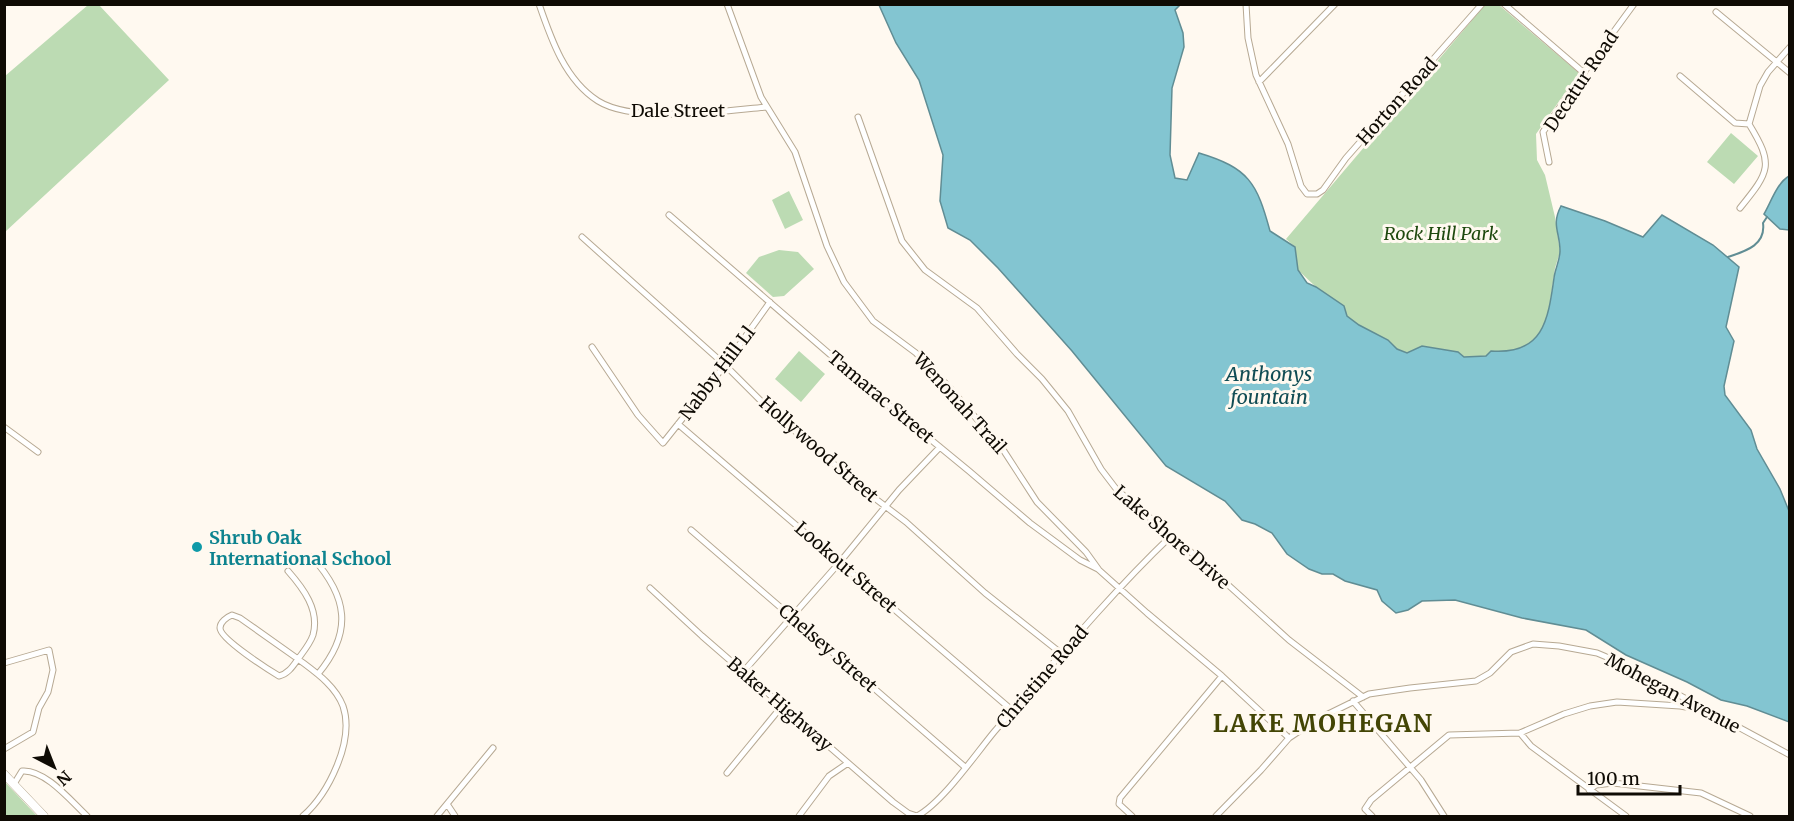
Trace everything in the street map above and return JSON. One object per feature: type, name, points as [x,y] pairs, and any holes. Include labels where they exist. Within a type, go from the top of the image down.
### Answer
[{"type":"street","name":"Dale Street","points":[[539,4],[550,37],[561,59],[579,84],[599,102],[632,113],[713,112],[766,107]]},
{"type":"street","name":"Wenonah Trail","points":[[727,4],[766,107],[795,152],[827,246],[844,282],[873,321],[916,353],[950,387],[1002,448],[1037,501],[1086,552],[1099,570],[1222,676],[1289,738]]},
{"type":"street","points":[[1245,4],[1252,62],[1259,82],[1335,4]]},
{"type":"street","name":"Horton Road","points":[[1259,82],[1288,144],[1301,186],[1307,194],[1312,195],[1323,190],[1347,158],[1482,4]]},
{"type":"street","points":[[1504,4],[1584,73]]},
{"type":"street","name":"Decatur Road","points":[[1549,162],[1543,132],[1634,4]]},
{"type":"street","points":[[1716,12],[1790,73]]},
{"type":"street","points":[[1740,208],[1762,179],[1765,167],[1764,150],[1749,124],[1760,86],[1776,62],[1790,47]]},
{"type":"street","points":[[1680,76],[1735,123],[1749,124]]},
{"type":"street","name":"Lake Shore Drive","points":[[858,117],[902,241],[925,270],[977,308],[1017,354],[1042,378],[1068,411],[1086,445],[1111,483],[1296,646],[1363,697]]},
{"type":"street","name":"Tamarac Street","points":[[669,215],[885,402],[1030,523],[1080,560],[1099,570]]},
{"type":"street","name":"Hollywood Street","points":[[582,237],[725,365],[767,407],[906,522],[985,592],[1062,654]]},
{"type":"street","name":"Nabby Hill Ll","points":[[592,347],[638,415],[663,443],[725,365],[770,302]]},
{"type":"street","name":"Lookout Street","points":[[678,424],[1013,711]]},
{"type":"street","points":[[4,427],[38,452]]},
{"type":"street","points":[[743,672],[840,562],[885,506],[940,447]]},
{"type":"street","name":"Chelsey Street","points":[[691,530],[965,767]]},
{"type":"street","name":"Christine Road","points":[[914,816],[923,813],[949,787],[1120,588],[1171,536]]},
{"type":"street","points":[[312,557],[332,583],[342,607],[340,635],[328,662],[318,674]]},
{"type":"street","points":[[288,571],[308,596],[314,615],[313,634],[298,659],[285,674],[279,676],[229,641],[220,627],[229,616],[240,618],[298,659],[318,674],[337,695],[343,707],[344,739],[333,774],[321,795],[303,816]]},
{"type":"street","name":"Baker Highway","points":[[650,588],[782,706],[893,801],[914,816]]},
{"type":"street","name":"Mohegan Avenue","points":[[1216,816],[1289,738],[1316,720],[1369,694],[1476,681],[1490,672],[1511,652],[1533,644],[1597,653],[1646,676],[1790,755]]},
{"type":"street","points":[[4,663],[49,650],[53,670],[48,692],[39,708],[33,732],[4,749]]},
{"type":"street","points":[[1132,816],[1119,804],[1120,798],[1222,676]]},
{"type":"street","points":[[1353,701],[1410,768],[1444,816]]},
{"type":"street","points":[[1372,816],[1365,809],[1371,800],[1449,735],[1520,733],[1573,711],[1617,702],[1680,706],[1707,711]]},
{"type":"street","points":[[727,773],[782,706]]},
{"type":"street","points":[[1520,733],[1531,746],[1626,816]]},
{"type":"street","points":[[437,816],[493,748]]},
{"type":"street","points":[[799,816],[829,776],[848,763]]},
{"type":"street","points":[[14,784],[22,771],[29,770],[42,774],[87,816]]},
{"type":"street","points":[[4,774],[44,816]]},
{"type":"street","points":[[1589,790],[1596,785],[1613,783],[1701,793],[1750,816]]},
{"type":"street","points":[[447,804],[455,816]]},
{"type":"green space","points":[[88,5],[99,5],[169,80],[5,232],[5,76]]},
{"type":"green space","name":"Rock Hill Park","points":[[1485,5],[1499,5],[1579,73],[1536,134],[1537,160],[1545,175],[1560,252],[1555,268],[1549,310],[1538,336],[1526,346],[1508,352],[1491,351],[1486,356],[1464,357],[1458,352],[1422,346],[1407,353],[1359,325],[1347,316],[1344,306],[1316,287],[1298,270],[1295,247],[1286,239]]},
{"type":"green space","points":[[1731,133],[1758,156],[1734,184],[1707,162]]},
{"type":"green space","points":[[789,191],[803,220],[785,229],[772,200]]},
{"type":"green space","points":[[779,250],[798,252],[814,269],[784,296],[773,297],[746,273],[759,257]]},
{"type":"green space","points":[[799,351],[825,374],[801,402],[775,379]]},
{"type":"green space","points":[[5,782],[37,816],[5,816]]},
{"type":"water","name":"Anthonys fountain","points":[[879,5],[1180,5],[1175,10],[1183,33],[1184,47],[1172,88],[1170,155],[1175,178],[1187,180],[1199,153],[1240,172],[1255,189],[1270,231],[1295,247],[1298,270],[1307,283],[1344,306],[1347,316],[1359,325],[1407,353],[1422,346],[1458,352],[1464,357],[1486,356],[1491,351],[1508,351],[1532,341],[1540,332],[1549,308],[1560,254],[1556,224],[1561,206],[1643,237],[1662,215],[1713,245],[1739,267],[1726,327],[1734,341],[1724,386],[1725,395],[1751,430],[1757,449],[1780,489],[1789,511],[1789,722],[1747,706],[1721,700],[1626,655],[1586,630],[1522,618],[1455,600],[1422,601],[1408,610],[1396,613],[1382,601],[1377,590],[1345,581],[1333,574],[1322,574],[1309,569],[1287,554],[1272,533],[1242,520],[1225,501],[1166,466],[1072,351],[998,268],[970,240],[948,228],[940,201],[943,155],[919,80],[896,43]]},
{"type":"water","points":[[1789,176],[1789,230],[1780,229],[1764,214],[1778,188]]},
{"type":"waterway","points":[[1728,257],[1758,242],[1767,217]]},
{"type":"place","name":"Shrub Oak International School","points":[[197,547]]},
{"type":"district","name":"LAKE MOHEGAN","points":[[1323,723]]}]
